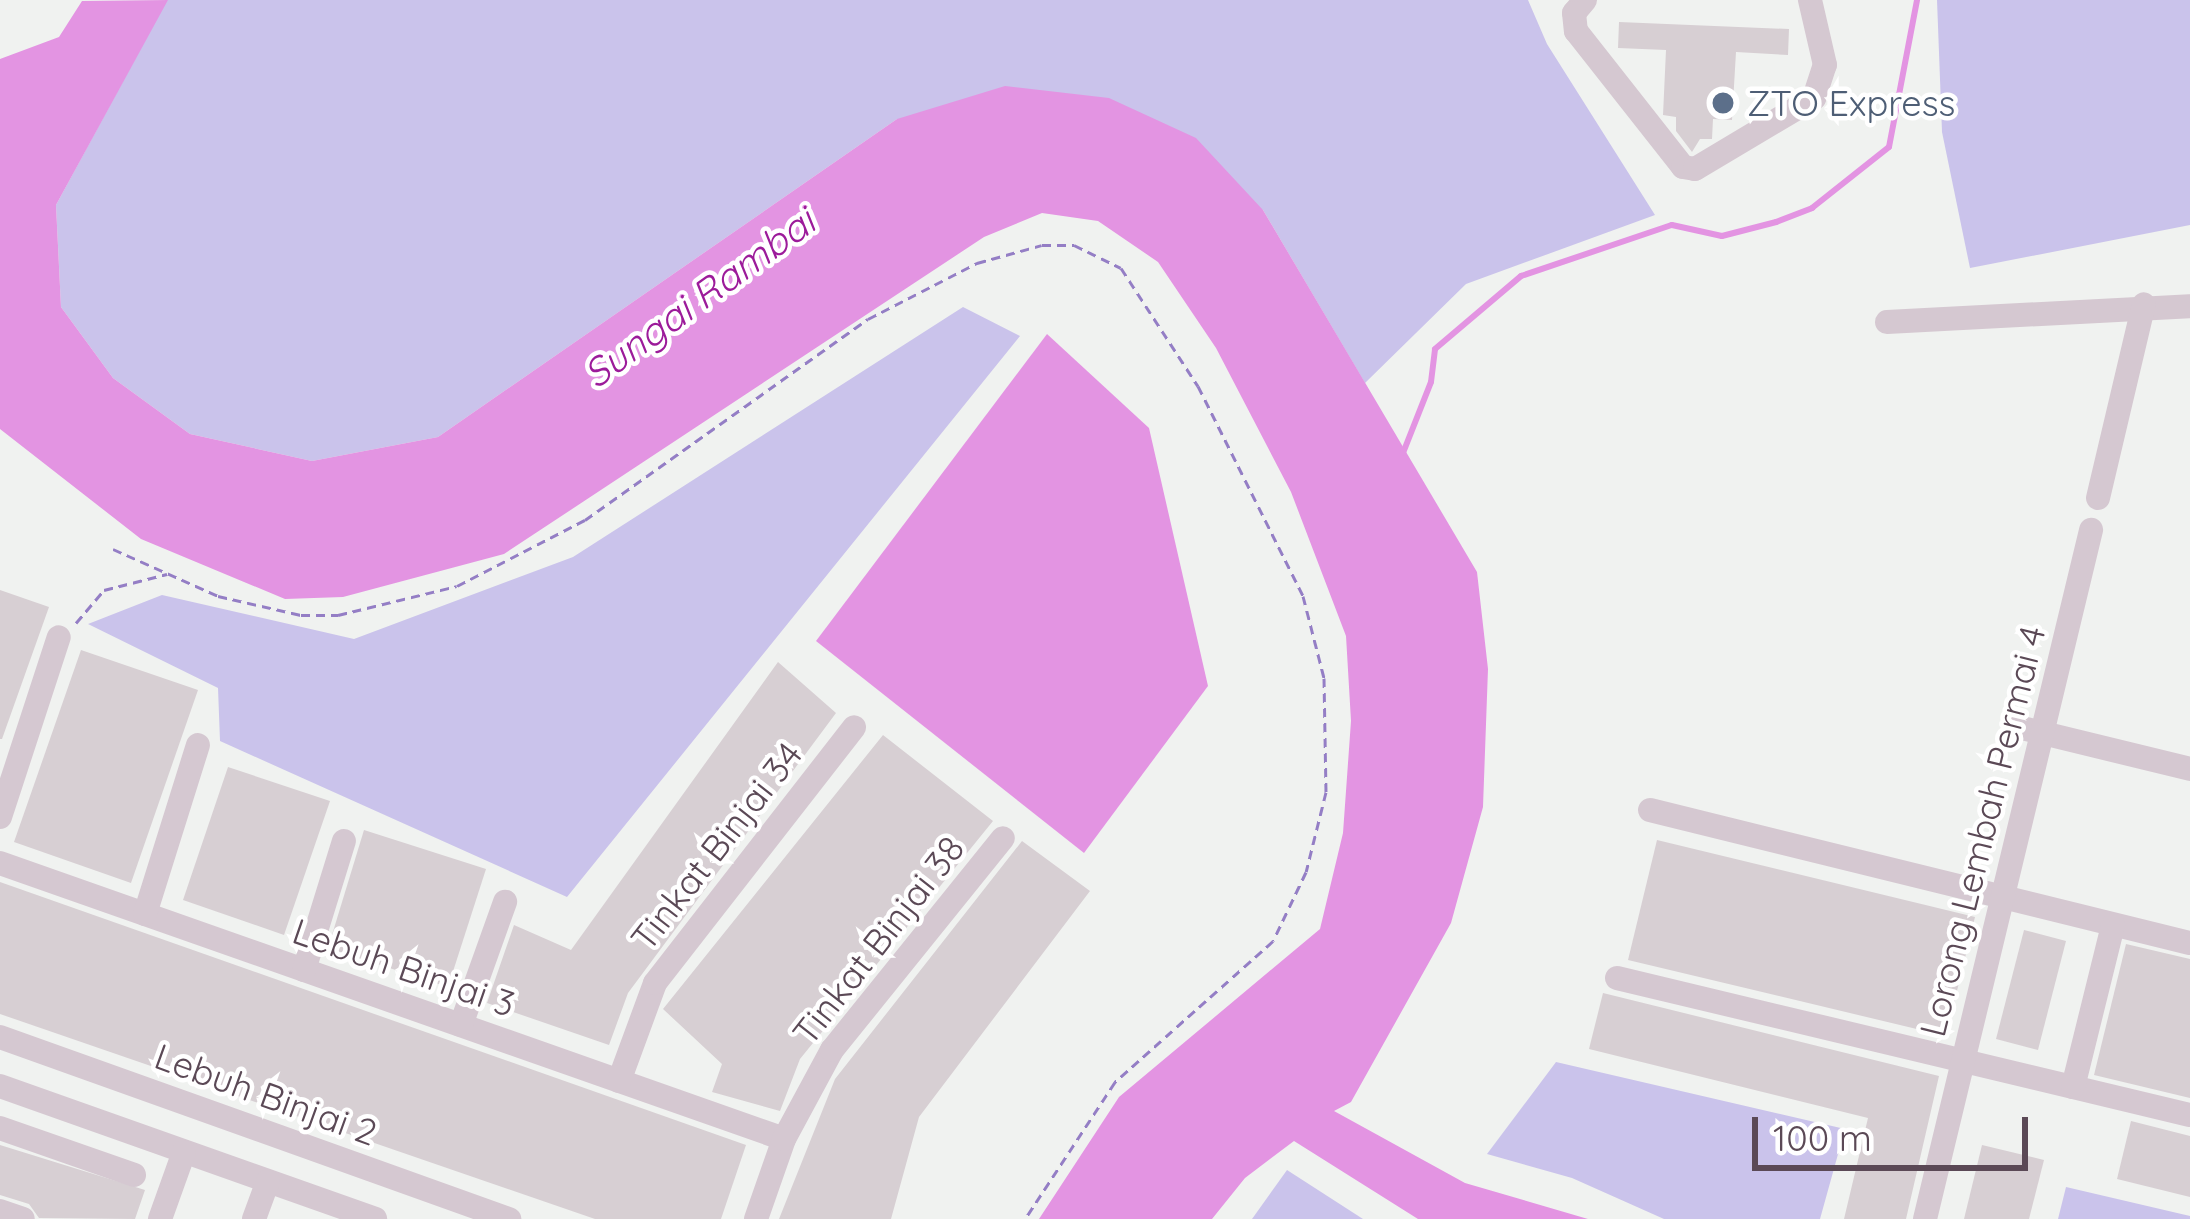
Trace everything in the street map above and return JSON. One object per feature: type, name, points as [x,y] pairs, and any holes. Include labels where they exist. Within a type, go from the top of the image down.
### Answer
[{"type":"street","points":[[1585,0],[1574,13],[1576,31],[1683,167],[1695,169],[1814,98],[1825,65],[1810,0]]},
{"type":"street","points":[[1887,322],[2144,304],[2190,306]]},
{"type":"street","points":[[2098,498],[2144,304]]},
{"type":"street","name":"Lorong Lembah Permai 4","points":[[1924,1219],[2003,897],[2030,730],[2091,530]]},
{"type":"street","points":[[0,817],[59,637]]},
{"type":"street","name":"Tinkat Binjai 34","points":[[619,1081],[656,983],[854,728]]},
{"type":"street","points":[[2030,730],[2190,769]]},
{"type":"street","points":[[146,914],[198,745]]},
{"type":"street","points":[[1650,810],[2190,943]]},
{"type":"street","name":"Tinkat Binjai 38","points":[[756,1219],[784,1139],[832,1050],[1003,838]]},
{"type":"street","points":[[304,970],[344,841]]},
{"type":"street","name":"Lebuh Binjai 3","points":[[0,863],[784,1139]]},
{"type":"street","points":[[460,1025],[505,902]]},
{"type":"street","points":[[2073,1087],[2114,925]]},
{"type":"street","points":[[1617,978],[2190,1114]]},
{"type":"street","name":"Lebuh Binjai 2","points":[[0,1037],[509,1219]]},
{"type":"street","points":[[0,1086],[268,1181],[347,1214],[375,1219]]},
{"type":"street","points":[[70,1151],[82,1116]]},
{"type":"street","points":[[0,1128],[134,1175]]},
{"type":"street","points":[[160,1219],[184,1151]]},
{"type":"street","points":[[254,1219],[268,1181]]},
{"type":"street","points":[[0,1211],[23,1219]]},
{"type":"path","points":[[113,549],[259,609],[301,615],[338,615],[458,586],[585,520],[868,319],[977,263],[1042,244],[1074,245],[1121,268],[1198,386],[1303,596],[1324,678],[1326,791],[1306,872],[1273,941],[1115,1082],[1025,1219]]},
{"type":"path","points":[[59,637],[104,590],[169,574]]},
{"type":"shaded area","points":[[167,0],[1528,0],[1547,44],[1655,215],[1466,284],[1365,383],[1263,210],[897,119],[438,437],[312,461],[190,434],[113,378],[61,307],[56,205]]},
{"type":"shaded area","points":[[1937,0],[2190,0],[2190,225],[1970,268],[1942,132]]},
{"type":"shaded area","points":[[963,307],[1020,336],[567,897],[220,741],[218,688],[88,624],[162,595],[354,639],[573,557]]},
{"type":"shaded area","points":[[1556,1062],[1845,1129],[1820,1219],[1664,1219],[1572,1178],[1487,1154]]},
{"type":"shaded area","points":[[1287,1170],[1363,1219],[1252,1219]]},
{"type":"shaded area","points":[[2066,1187],[2190,1216],[2190,1219],[2058,1219]]},
{"type":"water","name":"Sungai Rambai","points":[[168,0],[56,205],[61,307],[113,378],[190,434],[312,461],[438,437],[897,119],[1005,86],[1109,98],[1196,138],[1263,210],[1477,572],[1488,669],[1483,807],[1451,923],[1351,1102],[1334,1111],[1465,1183],[1588,1219],[1418,1219],[1294,1141],[1245,1178],[1212,1219],[1039,1219],[1119,1097],[1320,929],[1343,833],[1351,721],[1346,636],[1291,492],[1216,348],[1158,262],[1098,221],[1042,213],[984,237],[504,554],[343,597],[285,599],[141,539],[0,429],[0,59],[59,37],[82,1]]},
{"type":"water","points":[[1047,334],[1149,428],[1208,686],[1084,853],[816,641]]},
{"type":"building","points":[[1619,22],[1789,29],[1788,55],[1736,52],[1732,120],[1713,119],[1712,139],[1700,139],[1692,152],[1676,131],[1676,117],[1663,115],[1666,50],[1618,48]]},
{"type":"building","points":[[0,590],[49,607],[2,739],[0,739]]},
{"type":"building","points":[[81,650],[198,690],[131,883],[14,842]]},
{"type":"building","points":[[778,662],[836,713],[628,993],[609,1045],[487,1003],[514,925],[571,950]]},
{"type":"building","points":[[883,735],[993,821],[800,1059],[780,1111],[712,1092],[722,1064],[663,1009]]},
{"type":"building","points":[[228,767],[330,801],[284,935],[183,900]]},
{"type":"building","points":[[364,830],[486,869],[448,987],[328,948]]},
{"type":"building","points":[[1657,840],[1975,917],[1946,1036],[1628,960]]},
{"type":"building","points":[[1022,841],[1090,891],[919,1117],[891,1219],[779,1219],[835,1079]]},
{"type":"building","points":[[0,882],[746,1145],[721,1219],[595,1219],[0,1014]]},
{"type":"building","points":[[2024,930],[2066,941],[2038,1050],[1996,1039]]},
{"type":"building","points":[[2126,944],[2190,959],[2190,1098],[2094,1075]]},
{"type":"building","points":[[1603,993],[1939,1076],[1906,1219],[1844,1219],[1868,1118],[1589,1049]]},
{"type":"building","points":[[2131,1121],[2190,1136],[2190,1197],[2117,1179]]},
{"type":"building","points":[[0,1145],[145,1190],[135,1219],[39,1218],[29,1204],[0,1195]]},
{"type":"building","points":[[1982,1145],[2044,1160],[2029,1219],[1964,1219]]},
{"type":"waterway","points":[[1403,453],[1431,382],[1435,349],[1521,276],[1672,225],[1722,236],[1776,222],[1812,208],[1889,147],[1917,0]]},
{"type":"place","name":"ZTO Express","points":[[1723,103]]}]
